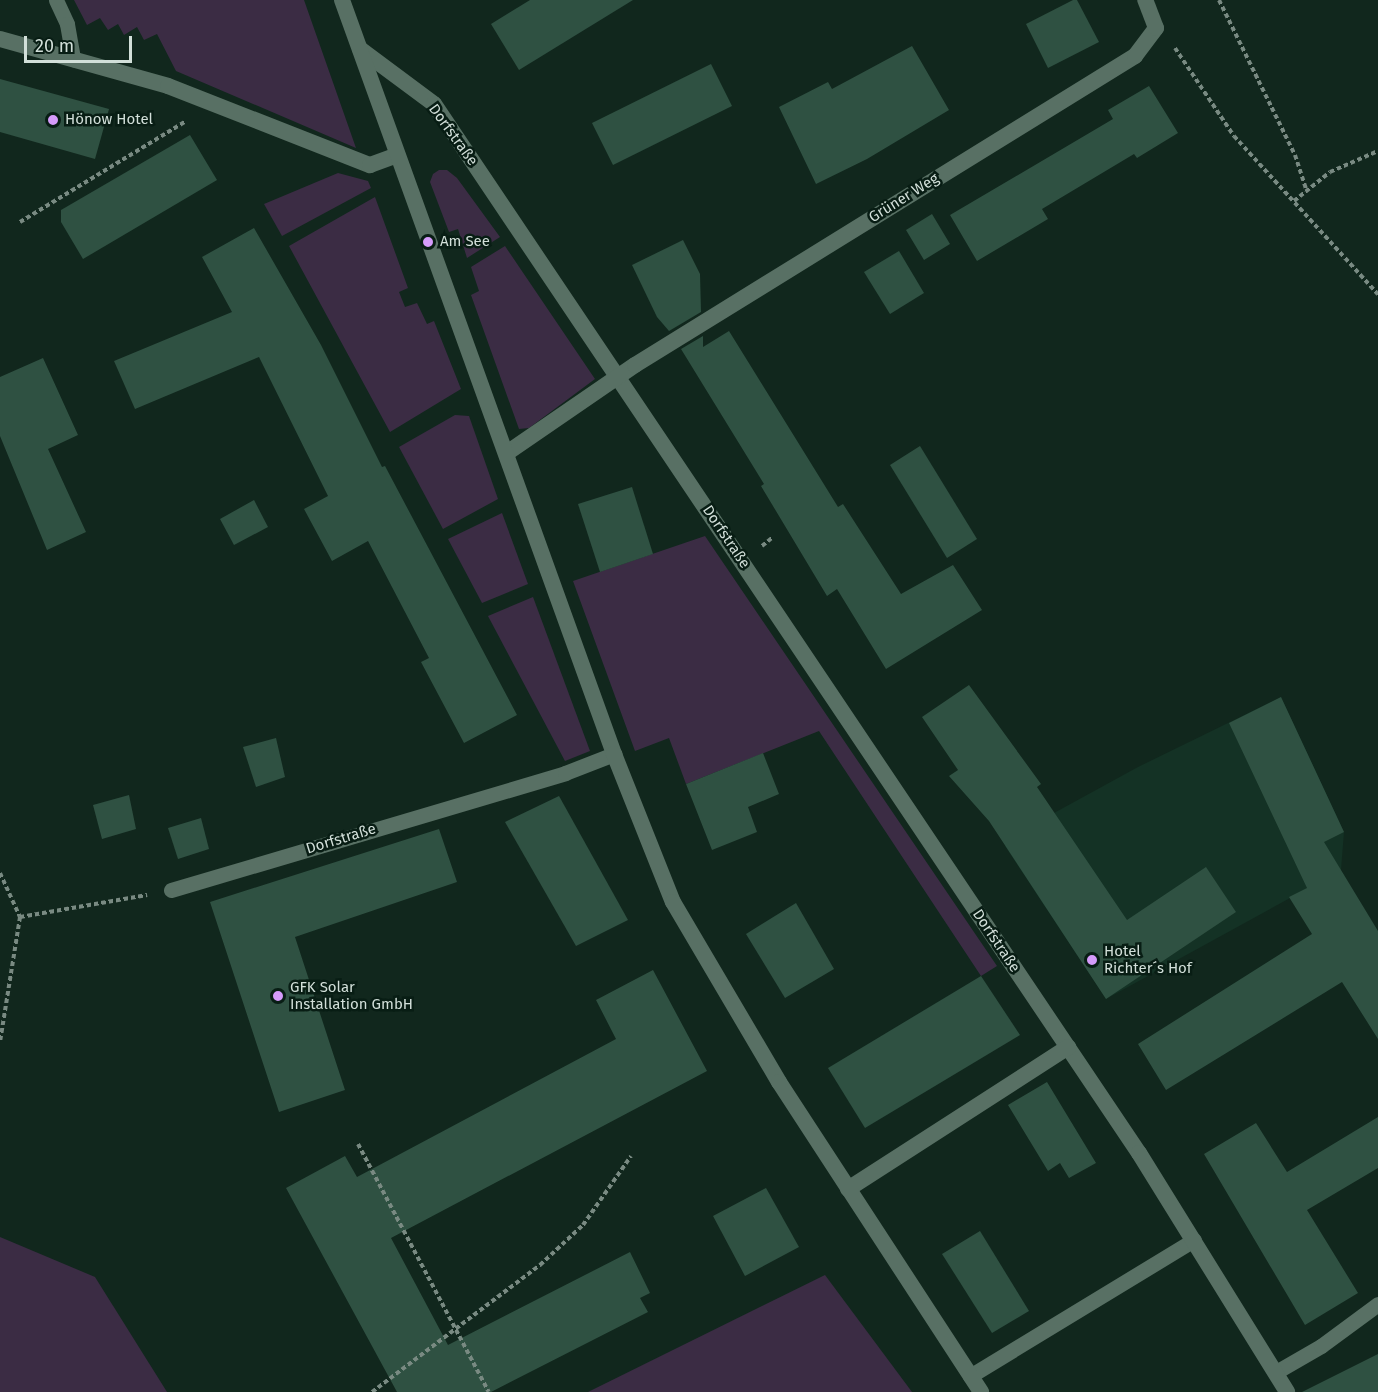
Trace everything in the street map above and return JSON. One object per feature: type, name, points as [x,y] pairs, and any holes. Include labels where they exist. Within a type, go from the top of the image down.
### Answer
[{"type":"street","points":[[342,0],[395,156],[507,453],[614,754],[673,902],[778,1082],[981,1392]]},
{"type":"street","points":[[1145,0],[1156,28]]},
{"type":"street","name":"Grüner Weg","points":[[507,453],[619,375],[1135,56],[1156,28]]},
{"type":"street","points":[[0,39],[168,86],[370,165],[395,156]]},
{"type":"street","name":"Dorfstraße","points":[[360,49],[434,104],[619,375],[1068,1047],[1194,1240],[1287,1392]]},
{"type":"street","points":[[848,1189],[1068,1047]]},
{"type":"lane","points":[[56,0],[67,24],[73,58]]},
{"type":"lane","name":"Dorfstraße","points":[[171,890],[565,773],[614,754]]},
{"type":"lane","points":[[970,1376],[1194,1240]]},
{"type":"lane","points":[[1276,1372],[1321,1346],[1378,1304]]},
{"type":"path","points":[[1220,0],[1295,155],[1307,191]]},
{"type":"path","points":[[1156,28],[1167,38],[1234,136],[1378,294]]},
{"type":"path","points":[[20,222],[192,118]]},
{"type":"path","points":[[1294,201],[1330,172],[1378,151]]},
{"type":"path","points":[[759,548],[772,538]]},
{"type":"path","points":[[0,873],[20,917],[0,1042]]},
{"type":"path","points":[[20,917],[171,890]]},
{"type":"path","points":[[358,1144],[489,1392]]},
{"type":"path","points":[[372,1392],[540,1265],[584,1225],[631,1156]]},
{"type":"shaded area","points":[[74,0],[304,0],[356,148],[176,71],[157,34],[144,40],[137,27],[124,35],[118,24],[108,30],[100,18],[87,25]]},
{"type":"shaded area","points":[[439,170],[447,170],[457,178],[500,237],[467,258],[458,229],[449,232],[430,182],[433,174]]},
{"type":"shaded area","points":[[338,173],[368,181],[371,188],[282,236],[264,204]]},
{"type":"shaded area","points":[[375,197],[408,288],[399,292],[405,307],[417,303],[427,324],[434,321],[461,389],[390,432],[289,246]]},
{"type":"shaded area","points":[[505,246],[595,379],[529,428],[519,429],[471,295],[479,291],[471,267]]},
{"type":"shaded area","points":[[455,415],[469,416],[498,499],[443,529],[399,447]]},
{"type":"shaded area","points":[[502,513],[528,584],[482,603],[448,539]]},
{"type":"shaded area","points":[[705,536],[997,966],[981,976],[819,731],[686,784],[669,738],[635,751],[573,581]]},
{"type":"shaded area","points":[[533,597],[590,751],[565,761],[488,616]]},
{"type":"shaded area","name":"Hotel Richter´s Hof","points":[[1281,697],[1344,832],[1341,870],[1106,999],[1005,846],[1054,813],[1138,767]]},
{"type":"shaded area","points":[[0,1237],[95,1277],[167,1392],[0,1392]]},
{"type":"shaded area","points":[[825,1275],[912,1392],[588,1392]]},
{"type":"building","points":[[530,0],[633,0],[519,70],[491,24]]},
{"type":"building","points":[[1077,0],[1099,42],[1048,68],[1026,24]]},
{"type":"building","points":[[912,46],[949,110],[867,159],[816,184],[779,107],[828,82],[832,89]]},
{"type":"building","points":[[711,64],[732,106],[613,165],[592,123]]},
{"type":"building","name":"Hönow Hotel","points":[[0,79],[109,109],[95,159],[0,132]]},
{"type":"building","points":[[1149,86],[1178,133],[1137,158],[1134,154],[1042,209],[1048,219],[977,261],[950,215],[1113,119],[1108,110]]},
{"type":"building","points":[[190,135],[217,180],[83,259],[61,222],[61,210]]},
{"type":"building","points":[[932,214],[950,244],[924,260],[906,230]]},
{"type":"building","points":[[254,228],[321,345],[382,467],[385,466],[517,715],[464,743],[421,662],[429,658],[368,541],[332,561],[304,509],[328,496],[259,357],[135,409],[114,361],[232,312],[202,257]]},
{"type":"building","points":[[683,240],[700,274],[701,312],[669,331],[657,317],[632,265]]},
{"type":"building","points":[[899,251],[924,293],[890,314],[864,272]]},
{"type":"building","points":[[729,331],[838,507],[843,504],[901,594],[953,565],[982,610],[886,669],[837,589],[827,596],[761,486],[764,484],[681,349],[703,336],[703,347]]},
{"type":"building","points":[[43,358],[78,435],[48,449],[86,532],[47,550],[0,436],[0,377]]},
{"type":"building","points":[[920,446],[977,539],[947,558],[890,465]]},
{"type":"building","points":[[632,487],[653,554],[600,572],[578,504]]},
{"type":"building","points":[[254,500],[268,527],[234,545],[220,519]]},
{"type":"building","points":[[969,685],[1041,784],[1037,787],[1127,920],[1206,867],[1236,912],[1106,999],[989,821],[949,776],[958,770],[922,717]]},
{"type":"building","points":[[1281,697],[1344,832],[1324,842],[1378,931],[1378,1039],[1342,982],[1166,1090],[1138,1044],[1312,934],[1289,897],[1307,888],[1229,723]]},
{"type":"building","points":[[276,738],[285,777],[256,787],[243,747]]},
{"type":"building","points":[[763,753],[779,794],[748,807],[757,832],[712,850],[686,784]]},
{"type":"building","points":[[129,795],[136,829],[102,839],[93,805]]},
{"type":"building","points":[[559,796],[628,920],[576,946],[505,822]]},
{"type":"building","points":[[201,818],[209,849],[178,859],[168,828]]},
{"type":"building","name":"GFK Solar Installation GmbH","points":[[439,829],[457,882],[295,937],[345,1090],[279,1112],[210,902]]},
{"type":"building","points":[[796,903],[834,969],[785,998],[746,934]]},
{"type":"building","points":[[653,970],[707,1071],[391,1238],[448,1345],[630,1252],[650,1293],[640,1298],[648,1312],[491,1392],[397,1392],[286,1188],[345,1156],[357,1177],[616,1039],[596,1000]]},
{"type":"building","points":[[981,976],[1020,1035],[865,1128],[828,1068]]},
{"type":"building","points":[[1047,1082],[1096,1163],[1069,1178],[1060,1163],[1048,1171],[1008,1105]]},
{"type":"building","points":[[1378,1117],[1378,1168],[1307,1210],[1358,1293],[1305,1325],[1204,1154],[1256,1123],[1287,1172]]},
{"type":"building","points":[[766,1188],[799,1247],[745,1276],[713,1216]]},
{"type":"building","points":[[980,1231],[1029,1311],[992,1333],[942,1254]]},
{"type":"building","points":[[1378,1354],[1378,1392],[1302,1392]]},
{"type":"place","name":"Hönow Hotel","points":[[53,120]]},
{"type":"place","name":"Am See","points":[[428,242]]},
{"type":"place","name":"Hotel Richter´s Hof","points":[[1092,960]]},
{"type":"place","name":"GFK Solar Installation GmbH","points":[[278,996]]}]
